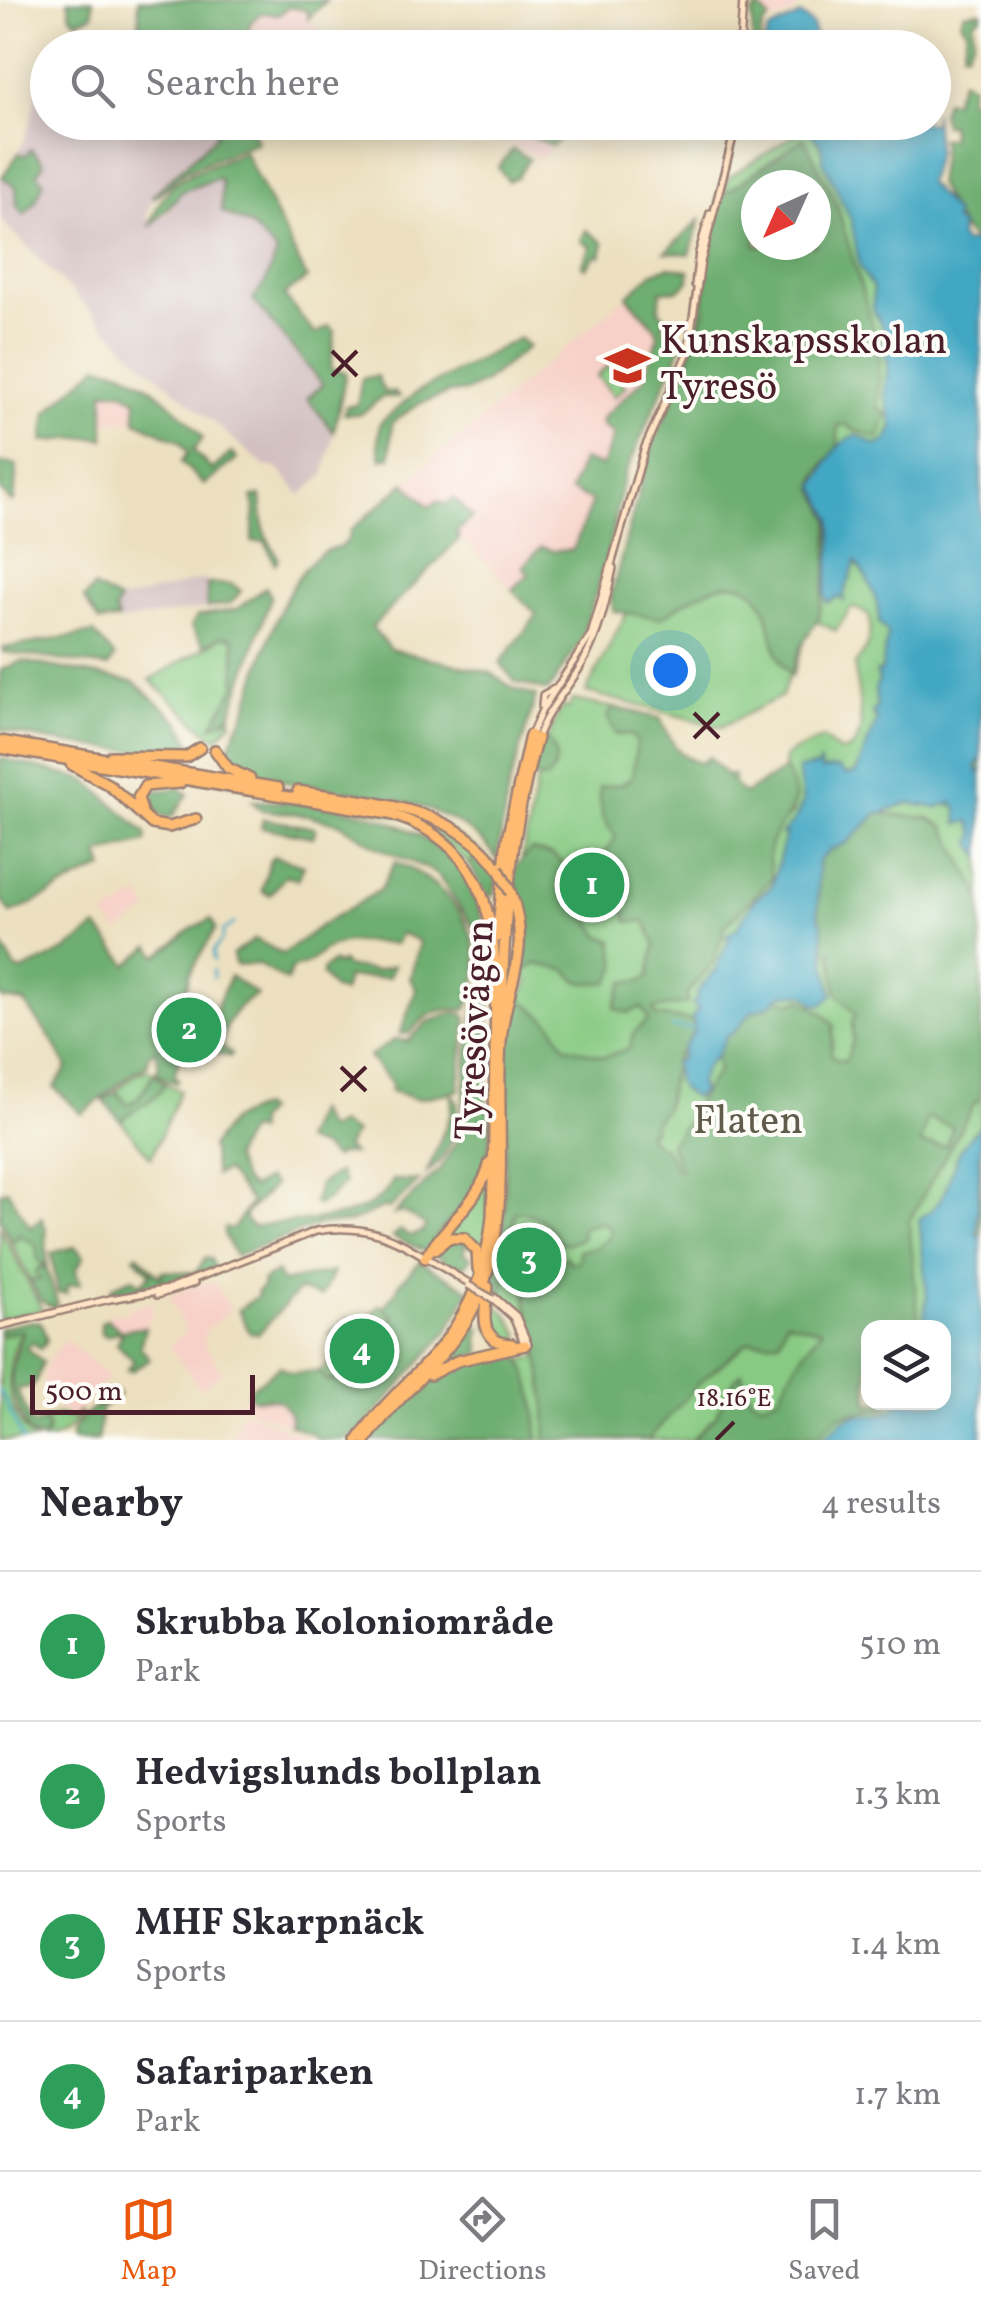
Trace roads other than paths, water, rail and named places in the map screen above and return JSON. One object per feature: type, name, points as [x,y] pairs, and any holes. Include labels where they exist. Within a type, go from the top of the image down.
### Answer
[{"type":"highway","points":[[496,955],[504,859],[534,737]]},
{"type":"highway","points":[[502,1038],[509,874],[534,737]]},
{"type":"highway","name":"Tyresövägen","points":[[0,745],[404,809],[432,816],[472,839],[498,868],[511,893],[519,922],[520,956],[502,1038],[498,1216],[491,1262],[465,1324],[362,1440]]},
{"type":"highway","name":"Tyresövägen","points":[[0,745],[55,758],[379,811],[430,831],[458,855],[476,879],[487,906],[496,955],[490,1235],[472,1296],[438,1350],[383,1408],[362,1440]]},
{"type":"highway","points":[[80,756],[180,757],[200,748]]},
{"type":"highway","points":[[215,750],[228,768],[267,786]]},
{"type":"highway","points":[[55,758],[102,780],[152,824],[168,826],[195,815],[158,822],[142,812],[138,795],[145,786],[206,783]]},
{"type":"highway","points":[[426,1260],[444,1229],[479,1191],[494,1150]]},
{"type":"highway","points":[[426,1260],[448,1238],[460,1237],[470,1242],[479,1263],[472,1296]]},
{"type":"highway","points":[[491,1262],[484,1316],[486,1331],[501,1343],[526,1342]]},
{"type":"highway","points":[[415,1384],[449,1364],[526,1342]]},
{"type":"main road","points":[[739,30],[741,0]]},
{"type":"main road","points":[[534,737],[535,723],[546,697],[560,683],[591,635],[645,446],[688,352],[699,264],[731,140]]},
{"type":"main road","points":[[534,737],[580,668],[599,627],[623,516]]},
{"type":"main road","points":[[544,718],[546,697]]},
{"type":"main road","points":[[0,1326],[176,1286],[316,1231],[342,1227],[380,1235],[493,1297],[514,1318],[526,1342]]},
{"type":"water","points":[[800,15],[814,30],[769,30]]},
{"type":"water","points":[[817,140],[936,140],[937,152],[928,183],[955,213],[954,221],[961,226],[964,243],[981,240],[981,764],[979,761],[976,767],[979,773],[981,768],[981,858],[972,843],[975,834],[970,821],[958,824],[957,808],[952,802],[951,806],[937,808],[908,803],[886,814],[878,813],[848,842],[832,849],[818,861],[818,916],[833,995],[822,1005],[804,994],[782,994],[770,1005],[751,1012],[708,1063],[699,1082],[702,1091],[695,1098],[680,1087],[674,1062],[680,1060],[695,1029],[692,1018],[698,1009],[692,1003],[713,972],[717,972],[729,940],[726,936],[737,928],[755,899],[772,886],[786,833],[781,835],[796,818],[803,802],[798,769],[816,767],[820,762],[821,770],[838,768],[846,775],[856,773],[877,720],[872,712],[877,708],[876,672],[881,672],[888,633],[879,623],[872,591],[856,562],[844,601],[839,597],[827,603],[832,519],[815,486],[832,455],[850,437],[858,435],[876,445],[886,441],[893,427],[885,395],[888,361],[883,351],[885,334],[873,309],[873,288],[860,268],[851,220],[831,170],[823,161]]},
{"type":"water","points":[[981,1126],[977,1235],[981,1235],[981,1440],[816,1440],[858,1415],[890,1410],[951,1410],[951,1320],[924,1320],[927,1295],[919,1219],[938,1203],[958,1154]]},
{"type":"waterway","points":[[225,930],[234,923]]},
{"type":"waterway","points":[[214,961],[213,952],[223,931]]},
{"type":"waterway","points":[[213,970],[213,978]]},
{"type":"waterway","points":[[671,1027],[695,1029]]},
{"type":"waterway","points":[[0,1390],[23,1440]]},
{"type":"place","name":"Kunskapsskolan Tyresö","points":[[627,366]]},
{"type":"place","name":"Skrubba Koloniområde","points":[[592,885]]},
{"type":"place","name":"Hedvigslunds bollplan","points":[[189,1030]]},
{"type":"place","name":"MHF Skarpnäck","points":[[529,1260]]},
{"type":"place","name":"Safariparken","points":[[362,1351]]},
{"type":"park label","name":"Flaten","points":[[748,1123]]}]
